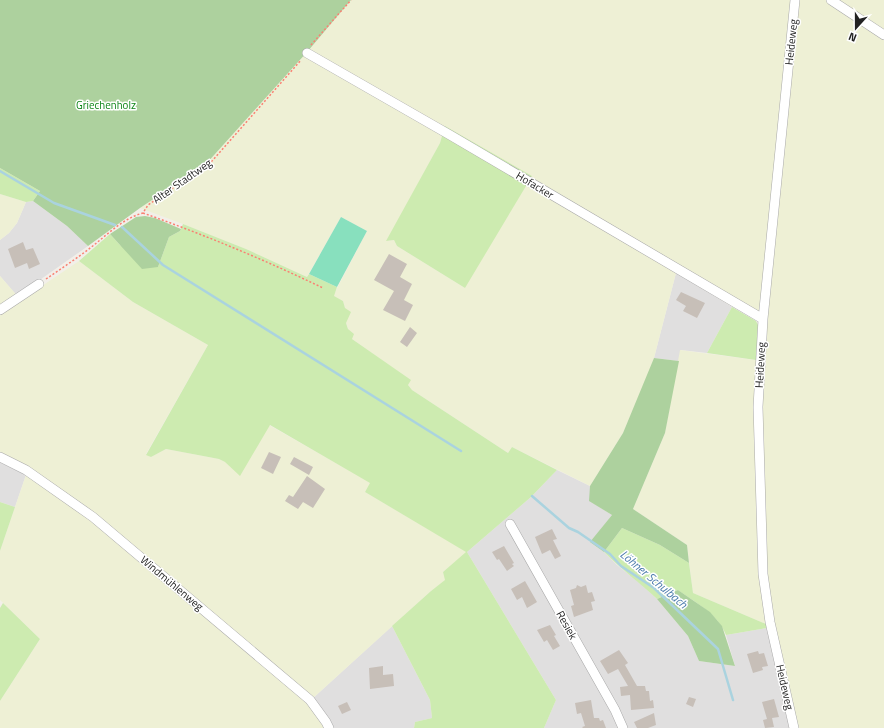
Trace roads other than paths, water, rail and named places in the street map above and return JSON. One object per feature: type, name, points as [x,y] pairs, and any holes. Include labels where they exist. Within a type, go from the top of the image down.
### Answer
[{"type":"street","name":"Heideweg","points":[[794,728],[770,622],[763,574],[758,407],[763,319],[795,0]]},
{"type":"street","points":[[831,0],[884,35]]},
{"type":"street","name":"Hofacker","points":[[307,53],[450,135],[763,319]]},
{"type":"street","points":[[0,310],[38,284]]},
{"type":"street","name":"Windmühlenweg","points":[[0,457],[26,470],[93,517],[310,700],[326,722],[328,728]]},
{"type":"street","name":"Resiek","points":[[510,524],[615,710],[623,728]]},
{"type":"waterway","points":[[0,171],[54,203],[115,225]]},
{"type":"waterway","points":[[122,227],[163,265],[461,451]]},
{"type":"waterway","name":"Löhner Schulbach","points":[[532,496],[569,528],[578,532],[610,554],[621,566],[654,588],[718,649],[733,700]]},
{"type":"park label","name":"Griechenholz","points":[[106,105]]}]
